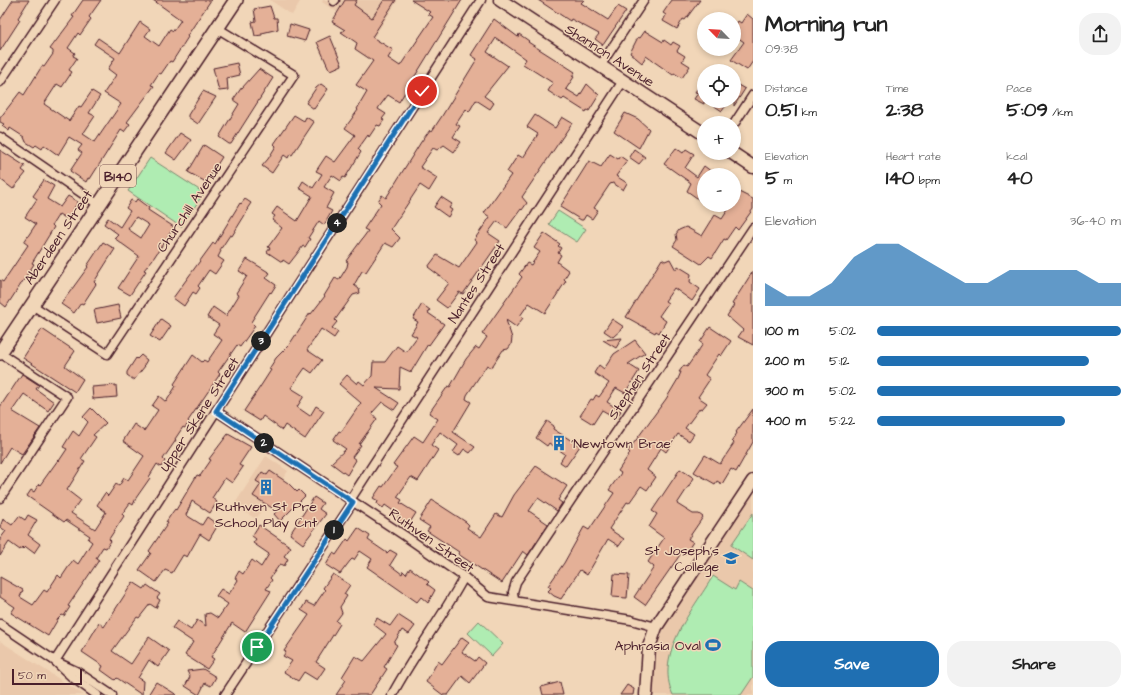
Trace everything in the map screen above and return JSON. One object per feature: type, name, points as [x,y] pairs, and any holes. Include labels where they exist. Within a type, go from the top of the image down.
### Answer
[{"type":"main road","name":"Aberdeen Street","points":[[0,353],[236,0]]},
{"type":"main road","name":"Shannon Avenue","points":[[500,0],[697,129]]},
{"type":"main road","points":[[741,159],[753,167]]},
{"type":"main road","points":[[646,695],[649,647],[656,627],[753,481]]},
{"type":"street","points":[[0,82],[55,0]]},
{"type":"street","name":"Upper Skene Street","points":[[55,661],[480,0]]},
{"type":"street","points":[[600,66],[644,0]]},
{"type":"street","name":"Churchill Avenue","points":[[32,305],[107,354],[294,75],[218,28]]},
{"type":"street","name":"Nantes Street","points":[[225,695],[623,81]]},
{"type":"street","points":[[739,116],[753,95]]},
{"type":"street","points":[[0,137],[99,205]]},
{"type":"street","name":"Stephen Street","points":[[514,600],[513,592],[516,582],[753,228]]},
{"type":"street","points":[[0,353],[66,397],[0,498]]},
{"type":"street","name":"Ruthven Street","points":[[216,411],[464,577],[488,596],[631,620],[656,627]]},
{"type":"street","points":[[392,695],[420,646],[450,603],[464,577]]},
{"type":"street","points":[[0,624],[55,661],[76,671],[112,695]]},
{"type":"street","points":[[55,661],[72,677],[97,695]]},
{"type":"shaded area","points":[[270,0],[301,0],[292,15]]},
{"type":"shaded area","points":[[323,0],[398,0],[374,37],[322,2]]},
{"type":"shaded area","points":[[266,456],[288,471],[256,519],[234,505]]},
{"type":"shaded area","name":"Aphrasia Oval","points":[[753,494],[753,695],[653,695],[655,652],[666,623]]},
{"type":"shaded area","points":[[0,641],[84,695],[0,695]]},
{"type":"green space","points":[[150,158],[204,193],[181,227],[128,191]]},
{"type":"green space","points":[[558,211],[586,229],[577,242],[549,224]]},
{"type":"green space","points":[[753,513],[753,560],[731,545]]},
{"type":"green space","name":"Aphrasia Oval","points":[[713,576],[735,590],[739,582],[753,591],[753,677],[741,695],[673,695],[668,680],[668,664],[672,648],[678,633]]},
{"type":"green space","points":[[479,621],[503,644],[492,656],[468,633]]},
{"type":"building","points":[[13,0],[29,0],[18,18],[20,20],[0,51],[0,20]]},
{"type":"building","points":[[83,0],[101,0],[89,17],[91,19],[80,35],[78,33],[68,48],[75,53],[73,56],[77,58],[69,70],[72,72],[62,87],[57,84],[44,104],[69,121],[92,91],[100,96],[89,113],[95,116],[83,134],[95,142],[121,104],[104,93],[116,75],[108,69],[115,58],[94,44],[98,38],[120,53],[140,22],[150,29],[145,36],[159,46],[170,29],[173,31],[181,20],[153,0],[211,0],[172,62],[170,61],[161,74],[159,73],[151,85],[154,86],[127,122],[130,124],[124,132],[121,130],[90,179],[88,178],[86,182],[70,171],[82,153],[78,150],[82,145],[69,137],[58,155],[44,145],[42,149],[36,145],[34,147],[26,142],[24,137],[10,128],[9,131],[2,126],[4,124],[0,122],[0,118],[20,92],[24,95],[42,66],[44,67],[53,54],[53,51],[50,49],[74,17],[72,16]]},
{"type":"building","points":[[345,0],[357,0],[354,5],[372,18],[384,0],[396,0],[372,37],[393,50],[388,58],[400,66],[433,17],[428,14],[430,12],[411,0],[462,0],[399,102],[388,95],[379,107],[378,109],[386,114],[382,119],[384,120],[380,126],[377,125],[369,137],[368,135],[358,149],[361,152],[345,178],[343,177],[341,181],[332,175],[324,187],[334,193],[326,208],[332,211],[324,225],[319,221],[308,238],[310,239],[305,247],[303,246],[289,264],[283,260],[282,262],[267,252],[270,248],[268,247],[282,228],[272,220],[275,216],[272,214],[277,207],[297,221],[312,196],[299,188],[303,181],[313,188],[322,174],[316,171],[326,156],[335,162],[355,135],[345,128],[358,110],[357,109],[367,92],[356,85],[373,61],[355,49],[357,43],[341,32],[345,30],[332,22]]},
{"type":"building","points":[[538,0],[584,0],[581,3],[608,20],[618,6],[626,11],[603,45],[595,39],[599,34],[571,19],[570,21]]},
{"type":"building","points":[[672,0],[700,0],[685,20],[683,19],[677,29],[663,21],[666,15],[663,13]]},
{"type":"building","points":[[270,6],[274,18],[277,18],[278,29],[255,36],[252,22],[256,21],[254,9]]},
{"type":"building","points":[[747,14],[753,19],[753,61],[747,70],[741,66],[741,64],[737,64],[731,60],[734,56],[741,56],[741,46],[744,42],[741,40],[741,23]]},
{"type":"building","points":[[494,19],[518,37],[519,34],[529,41],[528,42],[575,72],[572,76],[574,77],[566,89],[579,97],[587,84],[599,95],[589,111],[587,110],[586,112],[564,98],[562,100],[548,91],[553,83],[523,64],[526,59],[496,38],[487,52],[508,66],[484,96],[494,103],[490,109],[476,100],[469,112],[466,109],[456,124],[460,126],[453,137],[461,142],[454,152],[444,145],[437,150],[433,148],[420,167],[437,178],[429,191],[420,185],[391,229],[400,238],[393,247],[385,243],[366,272],[362,271],[354,285],[359,289],[360,293],[353,295],[335,320],[337,322],[332,328],[338,332],[334,338],[321,329],[307,350],[322,360],[312,373],[305,368],[291,388],[304,396],[297,407],[310,416],[316,406],[324,411],[305,439],[285,425],[282,430],[263,416],[260,421],[244,411],[271,370],[269,369],[276,358],[289,345],[310,313],[311,314],[325,296],[335,278],[339,280],[347,267],[348,262],[346,261],[368,231],[364,229],[381,204],[378,201],[382,195],[386,198],[421,142],[430,130],[432,131],[442,116],[477,59],[471,55]]},
{"type":"building","points":[[290,24],[309,30],[305,41],[287,36]]},
{"type":"building","points":[[645,31],[663,42],[664,40],[671,45],[673,42],[680,46],[677,51],[685,56],[682,61],[690,66],[682,78],[674,73],[673,75],[646,56],[642,63],[630,53],[638,37],[640,38]]},
{"type":"building","points":[[330,36],[342,65],[331,70],[329,69],[317,42]]},
{"type":"building","points":[[237,63],[240,75],[227,78],[228,90],[219,91],[213,68]]},
{"type":"building","points":[[259,69],[273,78],[231,144],[229,144],[219,137],[239,104],[233,100],[242,87]]},
{"type":"building","points":[[321,84],[328,89],[314,109],[306,103],[316,88]]},
{"type":"building","points":[[741,87],[745,89],[741,95]]},
{"type":"building","points":[[203,91],[216,97],[198,124],[188,117],[188,115]]},
{"type":"building","points":[[625,113],[638,119],[649,129],[639,148],[614,131]]},
{"type":"building","points":[[294,115],[304,121],[306,117],[314,122],[292,155],[290,154],[288,158],[284,155],[272,173],[262,166],[276,146],[274,144]]},
{"type":"building","points":[[535,115],[555,128],[562,117],[572,123],[522,197],[527,203],[522,210],[521,209],[507,228],[497,221],[488,233],[500,241],[463,294],[459,292],[447,308],[436,300],[449,283],[428,267],[437,255],[459,268],[477,242],[474,240],[490,217],[484,213],[511,175],[507,172],[518,155],[523,158],[538,134],[527,127]]},
{"type":"building","points":[[180,133],[191,140],[176,160],[166,153]]},
{"type":"building","points":[[204,145],[222,157],[206,182],[188,172]]},
{"type":"building","points":[[676,148],[683,153],[686,149],[694,154],[685,168],[697,177],[697,198],[687,191],[691,183],[664,164]]},
{"type":"building","points":[[634,149],[645,157],[639,164],[629,157]]},
{"type":"building","points":[[0,150],[25,166],[22,170],[26,173],[13,189],[0,179]]},
{"type":"building","points":[[610,154],[618,159],[620,156],[627,161],[616,176],[627,183],[623,190],[613,183],[610,184],[594,208],[598,210],[592,219],[586,215],[583,220],[581,220],[560,207],[589,161],[601,167]]},
{"type":"building","points":[[44,180],[54,186],[47,199],[60,207],[68,196],[78,202],[67,219],[59,214],[52,225],[54,227],[32,263],[34,264],[6,307],[0,302],[0,280],[3,282],[28,245],[24,242],[36,224],[25,217],[37,199],[33,196]]},
{"type":"building","points":[[741,193],[753,199],[753,209],[738,230],[735,227],[726,240],[724,239],[712,258],[709,256],[701,264],[673,246],[677,240],[676,234],[679,230],[686,227],[702,236],[715,215],[722,219],[726,212],[741,212]]},
{"type":"building","points":[[441,197],[452,204],[449,208],[452,210],[448,217],[434,207]]},
{"type":"building","points":[[137,199],[149,208],[148,210],[174,227],[144,270],[146,271],[130,295],[118,288],[139,256],[114,238],[118,234],[104,224],[108,218],[120,227],[130,211],[126,208],[131,200],[135,202]],"holes":[[[136,217],[149,225],[141,238],[128,229]]]},
{"type":"building","points":[[245,199],[251,203],[247,209],[248,210],[232,236],[230,235],[220,250],[221,251],[218,257],[224,261],[215,274],[209,270],[198,286],[200,288],[196,294],[193,292],[184,306],[173,298],[213,243],[215,244],[240,203],[241,204]]},
{"type":"building","points":[[544,233],[560,244],[558,246],[561,248],[558,253],[561,255],[557,262],[569,271],[564,279],[566,281],[545,313],[529,303],[520,316],[523,318],[516,327],[506,320],[512,338],[511,345],[508,349],[503,350],[491,368],[487,365],[467,395],[466,399],[471,402],[453,432],[475,447],[470,453],[464,449],[459,456],[453,452],[458,445],[440,432],[431,445],[438,450],[418,481],[411,477],[397,497],[402,500],[400,503],[416,513],[407,527],[397,519],[399,515],[385,505],[383,508],[377,504],[378,501],[373,498],[397,467],[393,465],[414,436],[423,442],[438,419],[429,413],[448,386],[450,387],[466,359],[476,347],[479,349],[487,337],[482,334],[522,277],[519,274],[527,263],[531,265],[540,252],[534,248]]},
{"type":"building","points":[[103,242],[115,249],[94,282],[96,284],[83,304],[81,303],[74,313],[61,304],[88,267],[87,266]]},
{"type":"building","points":[[247,259],[270,273],[266,278],[276,285],[251,322],[255,326],[240,347],[237,345],[218,372],[220,374],[188,421],[189,422],[185,428],[183,427],[175,439],[176,440],[163,459],[165,461],[161,467],[157,464],[133,505],[130,503],[122,514],[124,516],[109,539],[111,541],[106,548],[103,547],[96,558],[99,560],[68,606],[70,607],[64,616],[62,615],[58,619],[48,636],[11,613],[15,607],[0,597],[0,577],[23,590],[20,597],[33,605],[44,590],[47,592],[58,575],[61,578],[73,560],[78,564],[92,542],[88,539],[90,536],[66,520],[64,522],[27,496],[31,490],[34,492],[58,460],[59,461],[67,449],[63,447],[73,431],[79,436],[88,422],[83,417],[91,408],[106,423],[93,435],[96,437],[81,459],[85,461],[67,490],[80,500],[71,513],[95,529],[106,512],[97,505],[105,493],[108,496],[116,484],[119,486],[124,478],[128,480],[144,456],[123,441],[134,424],[144,431],[158,410],[152,406],[159,396],[166,402],[176,386],[174,384],[193,355],[202,362],[204,360],[207,362],[222,340],[213,334],[219,325],[207,317],[213,307],[226,316],[239,295],[236,293],[247,276],[239,271]]},
{"type":"building","points":[[662,259],[665,261],[670,259],[676,270],[678,266],[691,274],[690,282],[700,289],[692,301],[674,288],[665,301],[668,303],[659,316],[666,321],[659,333],[656,331],[655,333],[626,317]]},
{"type":"building","points":[[753,271],[753,345],[738,337],[743,330],[727,316],[734,305],[732,304]]},
{"type":"building","points":[[422,304],[430,310],[428,313],[444,324],[429,345],[428,344],[411,372],[400,367],[399,389],[376,388],[399,403],[394,410],[382,402],[372,413],[377,419],[359,444],[361,445],[352,457],[356,460],[347,475],[331,463],[346,449],[333,440],[339,431],[341,432],[361,403],[339,384],[347,375],[357,384],[359,381],[364,385],[372,376],[373,362],[385,362],[397,346],[406,352],[417,337],[411,334],[418,322],[413,319]]},
{"type":"building","points":[[118,305],[121,318],[97,323],[94,310]]},
{"type":"building","points":[[161,319],[171,326],[160,342],[150,336]]},
{"type":"building","points":[[612,319],[624,327],[613,337],[604,331]]},
{"type":"building","points":[[710,327],[731,341],[721,356],[719,354],[705,375],[710,379],[698,397],[707,403],[702,409],[700,408],[685,428],[694,434],[689,441],[678,434],[666,452],[661,448],[647,470],[656,477],[647,490],[641,486],[629,503],[627,502],[609,529],[624,539],[619,546],[608,539],[587,575],[580,570],[561,599],[554,596],[548,591],[551,588],[548,586],[564,563],[584,527],[589,530],[614,493],[609,490],[621,473],[618,471],[630,453],[628,451],[666,399],[678,379],[681,372],[679,372],[684,365],[687,367],[703,344],[700,342]]},
{"type":"building","points":[[42,329],[75,351],[65,366],[83,379],[75,392],[23,358]]},
{"type":"building","points":[[622,338],[616,348],[603,340]]},
{"type":"building","points":[[635,340],[645,353],[628,364],[639,371],[625,393],[616,388],[607,402],[621,411],[616,418],[602,410],[593,424],[580,416],[591,399],[593,400],[596,395],[599,397],[609,383],[594,373],[599,365],[604,369],[614,354]]},
{"type":"building","points":[[141,355],[147,360],[144,365],[145,366],[134,380],[127,375],[127,372],[136,358],[137,359]]},
{"type":"building","points":[[22,374],[39,385],[36,389],[54,402],[48,411],[24,394],[12,411],[40,428],[22,454],[10,447],[0,463],[0,407]]},
{"type":"building","points":[[116,385],[117,397],[93,399],[92,387]]},
{"type":"building","points":[[753,409],[753,442],[736,472],[731,469],[722,484],[717,481],[715,484],[694,472],[705,455],[720,464],[734,443],[732,441],[737,433],[736,432]]},
{"type":"building","name":"'Newtown Brae'","points":[[547,421],[554,426],[553,429],[580,446],[566,466],[560,462],[565,454],[549,443],[547,446],[536,438]]},
{"type":"building","points":[[228,434],[251,447],[239,465],[243,467],[232,483],[225,478],[212,498],[217,502],[210,513],[192,501],[186,515],[202,525],[207,517],[218,525],[209,540],[200,534],[187,557],[183,555],[172,573],[165,570],[156,582],[139,570],[151,553],[149,551],[168,523],[166,522],[175,509],[176,510],[197,475],[200,476],[211,460],[209,459]]},
{"type":"building","points":[[536,466],[567,486],[558,500],[562,503],[557,511],[538,498],[529,511],[548,524],[528,555],[523,551],[502,583],[458,554],[459,552],[427,531],[430,527],[419,520],[432,500],[466,522],[469,525],[467,528],[481,537],[496,514],[502,517],[514,495]]},
{"type":"building","points":[[680,469],[694,478],[677,504],[693,514],[699,514],[703,517],[688,539],[693,542],[685,554],[682,552],[645,605],[634,597],[654,567],[648,562],[664,538],[649,527],[657,514],[652,511]]},
{"type":"building","points":[[270,471],[288,483],[297,492],[299,490],[305,496],[280,521],[274,514],[277,511],[253,496],[261,484],[256,481],[262,472],[267,475]]},
{"type":"building","points":[[314,497],[323,503],[319,509],[326,514],[303,544],[290,534]]},
{"type":"building","points":[[28,515],[37,520],[28,535],[40,544],[34,553],[26,547],[24,549],[22,547],[20,550],[9,542],[0,556],[0,539],[6,531],[0,527],[3,519],[12,525],[19,516],[25,520]]},
{"type":"building","points":[[259,525],[291,547],[284,556],[288,559],[284,566],[280,564],[270,578],[272,580],[266,589],[271,591],[245,632],[232,623],[211,657],[214,659],[207,669],[185,655],[193,642],[172,628],[177,621],[191,630],[197,620],[206,626],[205,614],[210,613],[218,618],[228,604],[216,596],[221,589],[229,594],[238,580],[235,578],[239,571],[243,574],[252,560],[261,567],[269,554],[253,543],[256,539],[252,536]]},
{"type":"building","points":[[358,528],[370,536],[368,540],[387,553],[390,550],[397,554],[390,565],[402,574],[403,571],[406,574],[410,568],[429,582],[427,584],[435,590],[428,603],[421,597],[417,602],[367,567],[372,559],[360,551],[354,560],[352,559],[350,561],[340,574],[326,565],[333,553],[336,555],[347,539],[349,541]]},
{"type":"building","points":[[333,574],[350,585],[344,594],[347,596],[340,607],[342,613],[336,621],[340,624],[316,662],[325,668],[317,680],[304,672],[298,681],[284,672],[292,661],[283,656],[286,652],[284,651],[309,615],[301,610],[306,602],[314,606],[325,590],[323,588]]},
{"type":"building","points":[[614,574],[629,575],[627,598],[612,597]]},
{"type":"building","points":[[133,582],[144,589],[147,585],[160,594],[157,598],[160,600],[156,608],[150,604],[139,618],[137,617],[112,651],[131,664],[149,637],[169,651],[158,667],[149,660],[138,678],[143,681],[142,695],[117,678],[115,680],[101,670],[103,666],[82,652],[99,623],[104,627]]},
{"type":"building","points":[[398,615],[415,626],[409,634],[402,630],[394,643],[397,645],[384,667],[387,669],[370,695],[336,695],[346,680],[342,677],[355,656],[364,661],[386,634],[373,624],[377,618],[390,626]]},
{"type":"building","points":[[462,637],[469,642],[462,652],[475,661],[478,657],[485,663],[470,683],[462,676],[448,695],[443,695],[426,682],[438,661],[442,664]]},
{"type":"building","points":[[203,669],[216,677],[211,686],[205,683],[199,695],[185,686],[190,677],[187,671]]},
{"type":"building","points":[[156,682],[177,695],[148,695]]},
{"type":"building","points":[[560,682],[563,695],[543,695],[541,687]]},
{"type":"building","points":[[627,685],[634,689],[633,695],[620,695]]},
{"type":"place","name":"'Newtown Brae'","points":[[559,443]]},
{"type":"place","name":"Ruthven St Pre School Play Cnt","points":[[266,487]]},
{"type":"place","name":"St Joseph's College","points":[[731,558]]},
{"type":"place","name":"Aphrasia Oval","points":[[713,645]]},
{"type":"route","points":[[257,647],[353,502],[216,411],[422,91]]}]
